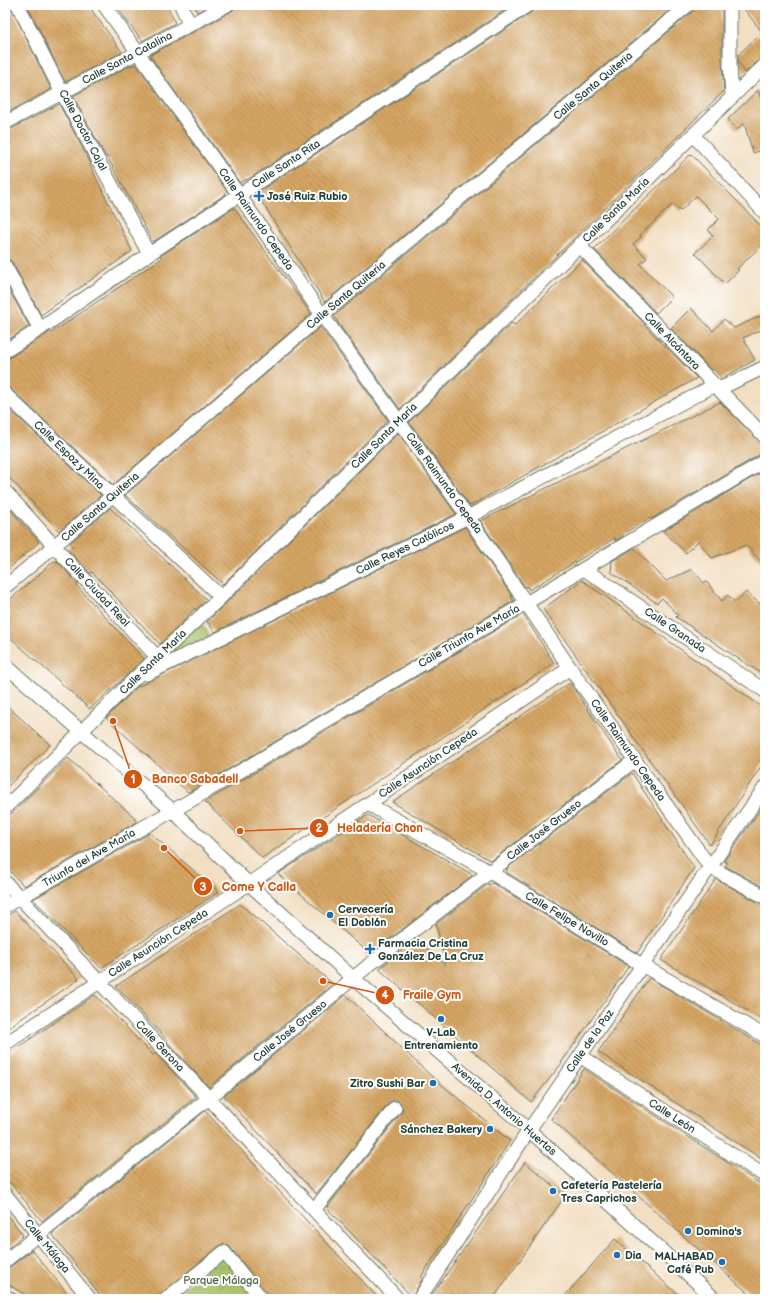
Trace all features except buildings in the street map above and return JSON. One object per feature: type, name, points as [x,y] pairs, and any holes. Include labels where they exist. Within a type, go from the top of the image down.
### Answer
[{"type":"street","name":"Calle Doctor Cajal","points":[[18,5],[62,93],[148,254]]},
{"type":"street","name":"Calle Raimundo Cepeda","points":[[104,5],[322,315],[468,517],[570,668],[710,867]]},
{"type":"street","points":[[181,5],[190,25]]},
{"type":"street","name":"Calle Santa Catalina","points":[[5,123],[227,5]]},
{"type":"street","name":"Calle Santa Rita","points":[[5,351],[40,329],[148,254],[528,5]]},
{"type":"street","name":"Calle Santa Quiteria","points":[[5,588],[322,315],[688,5]]},
{"type":"street","points":[[730,5],[730,65],[732,97]]},
{"type":"street","name":"Calle Santa María","points":[[5,808],[133,680],[221,597],[399,421],[765,65]]},
{"type":"street","points":[[692,136],[765,213]]},
{"type":"street","name":"Calle Alcántara","points":[[580,245],[765,437]]},
{"type":"street","points":[[5,266],[40,329]]},
{"type":"street","name":"Calle Reyes Católicos","points":[[133,680],[468,517],[717,387],[765,367]]},
{"type":"street","name":"Calle Espoz y Mina","points":[[5,394],[221,597]]},
{"type":"street","name":"Calle Triunfo Ave María","points":[[173,811],[765,461]]},
{"type":"street","name":"Calle Ciudad Real","points":[[5,491],[158,658]]},
{"type":"street","name":"Calle Granada","points":[[584,568],[765,692]]},
{"type":"street","name":"Avenida D. Antonio Huertas","points":[[5,665],[173,811],[249,884],[353,978],[529,1130],[707,1297]]},
{"type":"street","name":"Calle Asunción Cepeda","points":[[5,1044],[249,884],[570,668]]},
{"type":"street","name":"Calle José Grueso","points":[[5,1261],[209,1098],[353,978],[635,760]]},
{"type":"street","name":"Calle de la Paz","points":[[419,1299],[529,1130],[765,786]]},
{"type":"street","name":"Calle Felipe Novillo","points":[[368,804],[490,872],[642,965],[765,1036]]},
{"type":"street","name":"Triunfo del Ave María","points":[[5,906],[173,811]]},
{"type":"street","points":[[710,867],[765,897]]},
{"type":"street","name":"Calle Gerona","points":[[5,882],[398,1299]]},
{"type":"street","name":"Calle León","points":[[580,1056],[765,1176]]},
{"type":"street","points":[[314,1210],[395,1108]]},
{"type":"street","name":"Calle Málaga","points":[[5,1194],[90,1299]]},
{"type":"street","points":[[166,1299],[224,1252],[262,1299]]},
{"type":"street","points":[[5,1296],[10,1299]]},
{"type":"green space","points":[[200,622],[210,636],[166,658]]},
{"type":"green space","name":"Parque Málaga","points":[[224,1255],[258,1299],[172,1299]]},
{"type":"place","name":"José Ruiz Rubio","points":[[259,196]]},
{"type":"place","name":"Banco Sabadell","points":[[113,721]]},
{"type":"place","name":"Heladería Chon","points":[[240,831]]},
{"type":"place","name":"Come Y Calla","points":[[164,848]]},
{"type":"place","name":"Cervecería El Doblón","points":[[330,915]]},
{"type":"place","name":"Farmacia Cristina González De La Cruz","points":[[370,949]]},
{"type":"place","name":"Fraile Gym","points":[[323,981]]},
{"type":"place","name":"V-Lab Entrenamiento","points":[[441,1019]]},
{"type":"place","name":"Zitro Sushi Bar","points":[[433,1083]]},
{"type":"place","name":"Sánchez Bakery","points":[[490,1129]]},
{"type":"place","name":"Cafetería Pastelería Tres Caprichos","points":[[553,1191]]},
{"type":"place","name":"Domino's","points":[[688,1231]]},
{"type":"place","name":"Dia","points":[[617,1255]]},
{"type":"place","name":"MALHABAD Café Pub","points":[[722,1262]]}]
